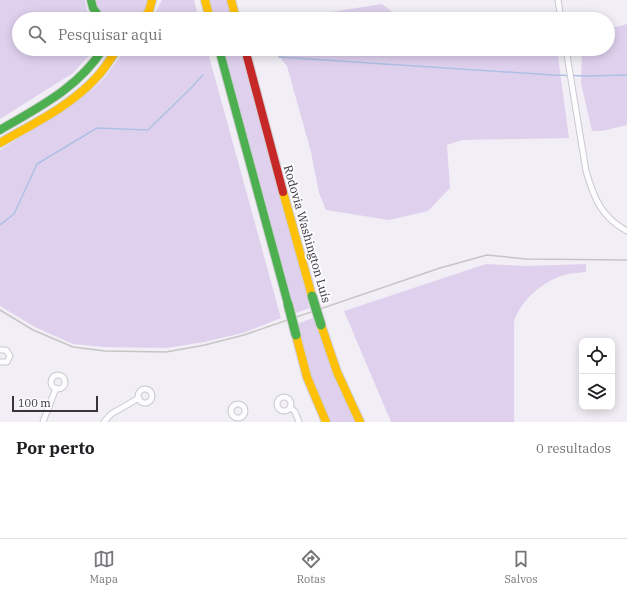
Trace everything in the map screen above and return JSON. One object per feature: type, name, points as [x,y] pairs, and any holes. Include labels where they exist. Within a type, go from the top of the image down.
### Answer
[{"type":"main road","points":[[91,0],[96,12]]},
{"type":"main road","points":[[205,0],[208,12]]},
{"type":"main road","points":[[231,0],[234,12]]},
{"type":"main road","points":[[148,12],[153,1]]},
{"type":"main road","points":[[0,130],[64,91],[78,80],[100,56]]},
{"type":"main road","points":[[0,143],[78,95],[109,65],[114,56]]},
{"type":"main road","points":[[221,56],[307,377],[326,422]]},
{"type":"main road","name":"Rodovia Washington Luís","points":[[247,56],[276,169],[321,326],[337,372],[360,422]]},
{"type":"street","points":[[558,0],[560,12]]},
{"type":"street","points":[[567,56],[586,171],[591,187],[607,216],[616,225],[627,231]]},
{"type":"street","points":[[0,350],[6,350],[10,356],[7,362],[0,362]]},
{"type":"street","points":[[43,422],[56,388]]},
{"type":"street","points":[[104,422],[111,414],[139,398]]},
{"type":"street","points":[[290,407],[295,412],[300,422]]},
{"type":"shaded area","points":[[0,0],[85,0],[88,12],[12,12],[12,56],[89,56],[73,73],[0,119]]},
{"type":"shaded area","points":[[94,0],[149,0],[144,12],[99,12]]},
{"type":"shaded area","points":[[162,0],[194,0],[197,12],[156,12]]},
{"type":"shaded area","points":[[210,0],[227,0],[230,12],[213,12]]},
{"type":"shaded area","points":[[382,4],[392,12],[331,12]]},
{"type":"shaded area","points":[[627,24],[627,125],[602,131],[592,131],[581,83],[582,56],[615,56],[615,27]]},
{"type":"shaded area","points":[[121,56],[209,56],[281,318],[243,333],[204,342],[166,348],[104,347],[73,344],[35,327],[0,306],[0,150],[70,106],[92,90],[104,78]]},
{"type":"shaded area","points":[[225,56],[243,56],[310,308],[296,313],[294,307],[292,307]]},
{"type":"shaded area","points":[[279,56],[558,56],[569,138],[462,140],[447,145],[450,188],[428,211],[389,220],[326,210],[319,193],[311,152],[287,66]]},
{"type":"shaded area","points":[[486,264],[526,266],[586,264],[586,272],[564,275],[541,287],[527,299],[517,314],[514,322],[514,422],[391,422],[344,311]]},
{"type":"shaded area","points":[[313,318],[356,422],[330,422],[310,374],[297,324]]},
{"type":"waterway","points":[[279,57],[553,75],[627,75]]},
{"type":"waterway","points":[[0,225],[14,214],[37,164],[97,128],[148,130],[203,75]]},
{"type":"railway","points":[[0,310],[33,330],[73,347],[105,351],[166,352],[205,345],[244,335],[440,268],[487,255],[526,259],[627,260]]},
{"type":"traffic: fast","points":[[91,0],[96,12]]},
{"type":"traffic: fast","points":[[0,130],[57,96],[82,75],[98,56]]},
{"type":"traffic: fast","points":[[221,56],[288,304]]},
{"type":"traffic: fast","points":[[312,296],[321,325]]},
{"type":"traffic: fast","points":[[288,304],[296,335]]},
{"type":"traffic: slow","points":[[148,12],[152,0]]},
{"type":"traffic: slow","points":[[205,0],[208,12]]},
{"type":"traffic: slow","points":[[231,0],[234,12]]},
{"type":"traffic: slow","points":[[0,143],[62,107],[74,98],[98,76],[113,56]]},
{"type":"traffic: slow","points":[[283,192],[312,296]]},
{"type":"traffic: slow","points":[[321,325],[337,372],[360,422]]},
{"type":"traffic: slow","points":[[296,335],[307,377],[326,422]]},
{"type":"traffic: jam","points":[[247,56],[283,192]]}]
